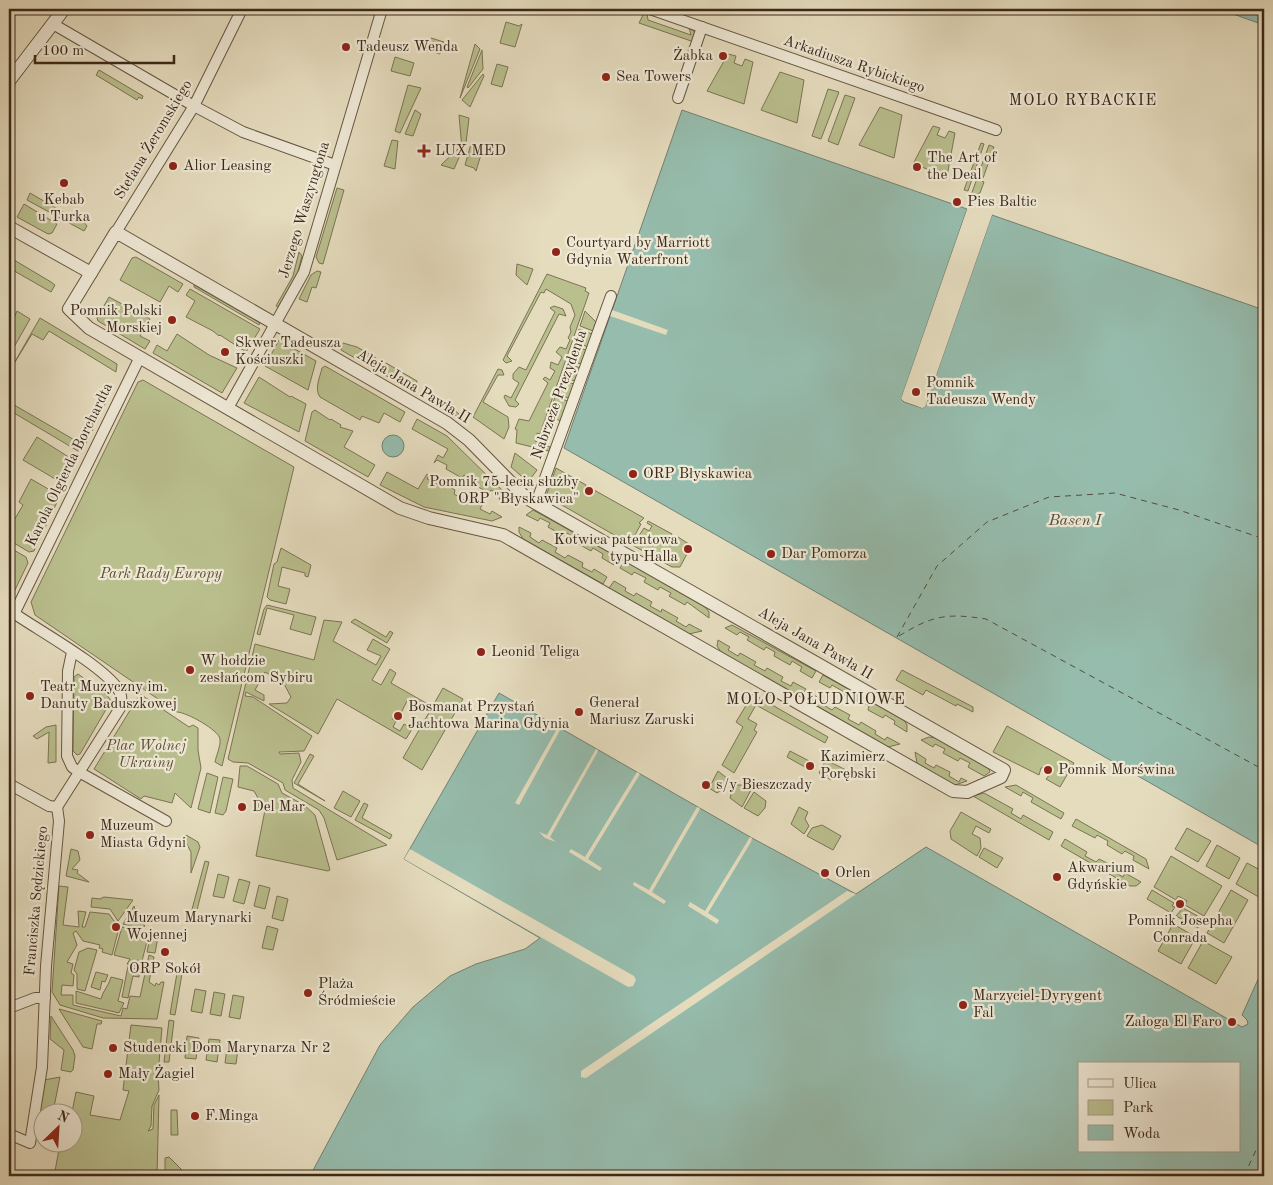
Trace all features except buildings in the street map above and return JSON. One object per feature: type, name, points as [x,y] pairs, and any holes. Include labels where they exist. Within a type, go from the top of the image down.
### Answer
[{"type":"street","points":[[9,81],[64,9]]},
{"type":"street","name":"Stefana Żeromskiego","points":[[116,232],[194,106],[242,9]]},
{"type":"street","name":"Jerzego Waszyngtona","points":[[228,408],[304,272],[382,9]]},
{"type":"street","name":"Arkadiusza Rybickiego","points":[[650,9],[996,130]]},
{"type":"street","points":[[53,24],[194,106],[260,140],[335,165]]},
{"type":"street","points":[[678,98],[702,27]]},
{"type":"street","points":[[9,227],[90,273]]},
{"type":"street","points":[[228,408],[89,328],[69,309],[116,232],[276,325]]},
{"type":"street","name":"Nabrzeże Prezydenta","points":[[536,504],[611,296]]},
{"type":"street","name":"Aleja Jana Pawła II","points":[[228,408],[400,508],[429,518],[503,535],[953,791],[967,792],[1001,776],[1004,770],[536,504],[525,497],[459,432],[276,325]]},
{"type":"street","name":"Karola Olgierda Borchardta","points":[[11,612],[140,357]]},
{"type":"street","points":[[9,784],[49,806],[58,807],[120,708],[121,695],[117,687],[99,671],[11,612]]},
{"type":"street","points":[[72,652],[68,671],[67,756],[72,767],[166,821]]},
{"type":"street","name":"Franciszka Sędzickiego","points":[[9,1134],[30,1143],[42,1067],[45,998],[59,821],[58,807]]},
{"type":"street","name":"Franciszka Sędzickiego","points":[[9,1008],[35,998],[45,998]]},
{"type":"green space","points":[[644,13],[647,13],[648,20],[691,35],[689,28],[696,33],[694,42],[639,23]]},
{"type":"green space","points":[[506,22],[519,26],[522,24],[515,47],[500,43]]},
{"type":"green space","points":[[431,38],[444,42],[440,54],[426,50]]},
{"type":"green space","points":[[475,44],[480,49],[460,98]]},
{"type":"green space","points":[[482,50],[483,69],[468,88],[467,87]]},
{"type":"green space","points":[[728,54],[736,56],[734,63],[742,66],[745,59],[753,62],[744,104],[707,91]]},
{"type":"green space","points":[[395,57],[414,63],[410,76],[391,71]]},
{"type":"green space","points":[[497,64],[508,67],[502,87],[491,84]]},
{"type":"green space","points":[[99,70],[143,96],[142,99],[139,97],[137,100],[96,75]]},
{"type":"green space","points":[[780,72],[804,80],[797,123],[761,110]]},
{"type":"green space","points":[[483,74],[484,76],[470,107],[462,100]]},
{"type":"green space","points":[[408,85],[421,88],[400,133],[395,131]]},
{"type":"green space","points":[[828,89],[839,92],[821,139],[812,136]]},
{"type":"green space","points":[[845,95],[855,98],[838,145],[828,141]]},
{"type":"green space","points":[[880,107],[902,115],[894,158],[859,145]]},
{"type":"green space","points":[[415,110],[421,114],[413,136],[405,134]]},
{"type":"green space","points":[[459,115],[469,118],[466,143],[462,149]]},
{"type":"green space","points":[[933,126],[940,128],[937,135],[945,138],[949,131],[955,133],[947,176],[913,164]]},
{"type":"green space","points":[[392,140],[398,141],[395,169],[384,166]]},
{"type":"green space","points":[[981,143],[984,144],[968,191],[964,190]]},
{"type":"green space","points":[[471,144],[480,147],[484,145],[476,171],[474,168],[465,165]]},
{"type":"green space","points":[[989,145],[994,147],[982,181],[984,182],[980,193],[970,198]]},
{"type":"green space","points":[[459,148],[461,153],[454,169],[441,165]]},
{"type":"green space","points":[[337,188],[344,190],[323,264],[319,263],[316,257]]},
{"type":"green space","points":[[30,193],[80,222],[83,218],[85,219],[84,222],[87,226],[84,231],[27,200]]},
{"type":"green space","points":[[24,204],[57,224],[52,233],[48,234],[17,217]]},
{"type":"green space","points":[[299,252],[302,256],[297,275],[278,307],[276,306],[293,276]]},
{"type":"green space","points":[[9,257],[55,285],[51,292],[9,268]]},
{"type":"green space","points":[[136,257],[183,284],[178,292],[169,286],[160,302],[120,280],[132,258]]},
{"type":"green space","points":[[517,264],[533,269],[527,285],[516,275]]},
{"type":"green space","points":[[317,271],[321,272],[316,288],[312,287],[307,302],[299,299],[311,275]]},
{"type":"green space","points":[[547,274],[586,288],[585,291],[589,293],[540,434],[537,433],[535,441],[550,447],[549,451],[516,443],[517,430],[515,429],[519,419],[529,421],[548,383],[543,379],[545,377],[550,380],[555,371],[550,368],[551,362],[558,365],[562,357],[556,352],[560,347],[566,349],[570,340],[568,338],[571,332],[570,327],[575,315],[571,304],[546,289],[544,293],[541,292],[507,356],[512,361],[506,363],[503,360]]},
{"type":"green space","points":[[194,285],[260,323],[259,325],[194,287]]},
{"type":"green space","points":[[190,289],[260,329],[246,352],[220,335],[186,317],[195,301],[186,295]]},
{"type":"green space","points":[[109,297],[150,319],[140,336],[150,341],[145,349],[98,321],[97,318]]},
{"type":"green space","points":[[554,306],[563,309],[566,316],[559,314],[515,400],[519,404],[516,407],[509,406],[504,397],[505,395],[511,398],[519,383],[513,379],[513,374],[519,367],[526,370],[555,312],[550,308]]},
{"type":"green space","points":[[17,311],[30,319],[14,347],[9,343],[9,329]]},
{"type":"green space","points":[[585,311],[596,322],[593,331],[580,326]]},
{"type":"green space","points":[[40,318],[117,364],[116,372],[49,331],[43,340],[32,334],[9,372]]},
{"type":"green space","points":[[579,329],[592,334],[588,347],[575,342]]},
{"type":"green space","points":[[177,334],[209,355],[237,368],[222,393],[153,353],[157,345],[167,351]]},
{"type":"green space","points":[[279,340],[316,361],[308,390],[265,366]]},
{"type":"green space","points":[[343,343],[357,347],[376,358],[374,369],[341,350]]},
{"type":"green space","points":[[573,346],[586,350],[581,364],[569,360]]},
{"type":"green space","points":[[386,363],[417,381],[415,392],[383,374]]},
{"type":"green space","points":[[567,363],[580,368],[575,381],[562,377]]},
{"type":"green space","points":[[325,366],[405,412],[400,422],[384,413],[379,423],[362,416],[360,420],[320,397],[318,394],[318,383],[322,368]]},
{"type":"green space","points":[[498,369],[502,370],[504,375],[498,375],[483,402],[508,417],[509,427],[504,439],[473,417]]},
{"type":"green space","points":[[259,377],[290,397],[306,404],[299,432],[244,403]]},
{"type":"green space","name":"Park Rady Europy","points":[[143,380],[294,467],[222,766],[215,762],[220,739],[214,731],[194,718],[177,712],[35,615],[31,602],[138,382]]},
{"type":"green space","points":[[561,380],[574,384],[569,398],[556,394]]},
{"type":"green space","points":[[110,388],[112,389],[92,431],[86,428]]},
{"type":"green space","points":[[437,396],[459,414],[457,416],[431,402]]},
{"type":"green space","points":[[555,397],[568,401],[561,421],[548,416]]},
{"type":"green space","points":[[9,402],[78,442],[82,436],[88,439],[82,450],[78,451],[9,410]]},
{"type":"green space","points":[[315,410],[341,425],[340,427],[353,431],[344,447],[375,465],[368,477],[305,441],[312,412]]},
{"type":"green space","points":[[417,419],[447,436],[506,494],[509,504],[499,499],[501,495],[491,490],[489,493],[473,484],[474,481],[464,475],[462,478],[446,469],[447,465],[437,460],[434,463],[438,455],[443,458],[448,449],[412,429]]},
{"type":"green space","points":[[37,437],[75,461],[67,482],[62,483],[23,460]]},
{"type":"green space","points":[[515,453],[537,470],[528,482],[511,467]]},
{"type":"green space","points":[[556,468],[586,485],[585,488],[592,492],[594,490],[644,518],[639,523],[641,524],[630,544],[546,496]]},
{"type":"green space","points":[[387,472],[418,489],[427,474],[429,475],[427,479],[437,484],[439,481],[455,490],[454,494],[464,500],[466,496],[482,505],[480,509],[490,514],[492,511],[502,517],[492,521],[424,507],[380,485]]},
{"type":"green space","points":[[31,479],[57,494],[59,498],[34,551],[29,552],[9,540],[9,533],[23,505],[19,502]]},
{"type":"green space","points":[[533,510],[618,557],[614,565],[602,558],[603,554],[593,548],[591,551],[575,542],[576,539],[567,533],[564,536],[548,527],[550,523],[540,518],[538,521],[526,515]]},
{"type":"green space","points":[[648,521],[672,534],[670,540],[675,543],[678,537],[692,546],[686,545],[684,549],[688,552],[680,567],[672,567],[634,546],[635,543],[641,546],[644,541],[638,537],[644,528],[649,531],[652,526],[647,523]]},
{"type":"green space","points":[[519,527],[531,533],[530,537],[539,543],[542,540],[557,548],[555,552],[565,558],[568,555],[583,563],[582,567],[592,572],[594,569],[607,577],[603,584],[523,539],[519,532]]},
{"type":"green space","points":[[281,548],[311,565],[308,577],[305,576],[305,573],[282,567],[278,586],[290,589],[286,604],[270,600],[267,597],[274,564],[277,562]]},
{"type":"green space","points":[[12,549],[26,557],[28,563],[14,592],[9,594],[9,555]]},
{"type":"green space","points":[[625,560],[705,607],[709,612],[709,618],[687,602],[685,605],[669,596],[671,593],[660,587],[658,590],[644,582],[646,578],[634,572],[632,575],[620,568]]},
{"type":"green space","points":[[614,581],[626,588],[625,591],[634,596],[636,593],[652,602],[650,606],[661,612],[662,609],[678,618],[676,621],[686,627],[689,624],[702,631],[689,634],[609,588]]},
{"type":"green space","points":[[267,605],[316,617],[311,635],[290,629],[294,615],[267,608],[260,635],[257,634],[264,609]]},
{"type":"green space","points":[[355,619],[386,637],[390,631],[393,633],[387,643],[351,622]]},
{"type":"green space","points":[[324,620],[342,622],[333,641],[376,665],[381,656],[367,650],[373,639],[390,649],[372,680],[381,685],[390,669],[396,673],[391,683],[426,703],[425,706],[408,699],[401,713],[396,711],[392,719],[396,721],[393,727],[400,731],[404,724],[412,729],[406,739],[337,699],[318,734],[269,704],[287,703],[291,697],[283,682],[265,672],[255,690],[264,695],[264,701],[246,692],[245,696],[253,697],[312,736],[304,751],[279,752],[280,754],[299,753],[301,762],[292,780],[293,788],[387,845],[337,860],[324,818],[319,810],[285,790],[283,783],[248,763],[233,762],[228,759],[255,644],[314,660]]},
{"type":"green space","points":[[732,625],[816,671],[812,678],[800,671],[802,667],[792,661],[790,665],[774,656],[775,652],[766,647],[764,650],[747,640],[749,637],[740,632],[737,635],[725,628]]},
{"type":"green space","points":[[718,640],[730,647],[728,650],[738,656],[740,653],[756,662],[754,665],[765,671],[767,668],[783,677],[781,681],[791,686],[793,682],[806,689],[801,698],[721,652],[717,646]]},
{"type":"green space","points":[[902,670],[973,707],[973,712],[957,704],[956,706],[926,690],[923,695],[896,680]]},
{"type":"green space","points":[[78,674],[107,695],[111,701],[80,754],[77,755],[73,751],[74,677]]},
{"type":"green space","points":[[823,675],[904,720],[907,725],[907,732],[894,724],[895,721],[885,715],[883,718],[868,710],[869,706],[859,700],[857,703],[843,695],[844,692],[832,685],[830,688],[819,682]]},
{"type":"green space","points":[[443,688],[463,699],[422,770],[403,758]]},
{"type":"green space","name":"Plac Wolnej Ukrainy","points":[[140,694],[189,727],[193,725],[198,728],[198,750],[201,768],[191,808],[175,793],[172,803],[144,796],[141,799],[94,769]]},
{"type":"green space","points":[[753,694],[828,737],[825,743],[756,705],[748,719],[757,724],[754,730],[757,732],[734,773],[722,765],[743,727],[736,722]]},
{"type":"green space","points":[[812,694],[824,701],[822,704],[832,710],[835,707],[850,715],[848,719],[859,725],[861,722],[876,731],[875,734],[885,740],[887,737],[900,744],[888,747],[808,701]]},
{"type":"green space","points":[[56,725],[56,762],[48,763],[49,732],[37,739],[33,736],[46,727]]},
{"type":"green space","points":[[1007,726],[1074,763],[1060,787],[1046,779],[1051,773],[1047,767],[1041,768],[1039,775],[993,752]]},
{"type":"green space","points":[[929,737],[936,738],[989,769],[990,772],[984,776],[968,767],[970,763],[960,758],[958,761],[943,753],[945,749],[935,744],[933,747],[921,740]]},
{"type":"green space","points":[[790,751],[811,762],[809,767],[811,768],[813,763],[815,765],[812,771],[787,757]]},
{"type":"green space","points":[[915,752],[926,759],[925,763],[934,768],[936,765],[950,772],[949,776],[959,782],[961,778],[967,781],[955,785],[922,767],[917,763]]},
{"type":"green space","points":[[310,754],[314,756],[298,784],[325,801],[294,783]]},
{"type":"green space","points":[[826,760],[854,775],[838,769],[831,780],[819,773]]},
{"type":"green space","points":[[240,766],[247,766],[278,784],[282,793],[304,805],[315,815],[330,870],[256,856],[265,810],[258,808],[258,798],[254,791],[238,787]]},
{"type":"green space","points":[[718,771],[728,779],[726,787],[717,793],[709,788]]},
{"type":"green space","points":[[207,773],[218,777],[210,813],[198,809]]},
{"type":"green space","points":[[223,777],[233,779],[226,811],[223,815],[215,813]]},
{"type":"green space","points":[[737,785],[742,785],[751,790],[742,807],[730,798],[732,791]]},
{"type":"green space","points":[[1016,785],[1064,813],[1061,819],[1031,802],[1033,798],[1023,792],[1021,796],[1005,787]]},
{"type":"green space","points":[[343,791],[360,801],[351,817],[334,808]]},
{"type":"green space","points":[[754,792],[766,801],[765,808],[758,816],[744,808]]},
{"type":"green space","points":[[984,793],[1013,809],[1011,813],[1021,819],[1023,815],[1053,832],[1049,840],[973,796]]},
{"type":"green space","points":[[364,803],[368,805],[362,818],[392,835],[390,839],[355,820]]},
{"type":"green space","points":[[799,807],[808,812],[805,819],[809,826],[804,834],[791,824]]},
{"type":"green space","points":[[961,812],[991,829],[989,833],[976,826],[972,834],[980,838],[981,848],[977,856],[951,839],[950,831]]},
{"type":"green space","points":[[1076,819],[1146,859],[1149,869],[1133,860],[1134,856],[1125,851],[1122,854],[1107,845],[1108,841],[1097,835],[1095,838],[1072,826]]},
{"type":"green space","points":[[822,825],[841,836],[833,850],[807,836],[812,828]]},
{"type":"green space","points":[[1187,828],[1211,841],[1198,862],[1175,849]]},
{"type":"green space","points":[[186,835],[198,842],[200,847],[191,873],[191,852],[184,839]]},
{"type":"green space","points":[[1065,839],[1087,852],[1085,856],[1096,862],[1099,859],[1115,867],[1113,871],[1123,877],[1125,873],[1141,882],[1136,886],[1130,886],[1061,846]]},
{"type":"green space","points":[[1217,845],[1240,858],[1229,879],[1206,866]]},
{"type":"green space","points":[[984,848],[1003,858],[997,868],[979,857]]},
{"type":"green space","points":[[71,849],[78,851],[80,860],[72,869],[78,870],[77,873],[89,882],[66,876]]},
{"type":"green space","points":[[1171,856],[1222,886],[1204,916],[1185,905],[1187,901],[1178,896],[1176,900],[1154,887]]},
{"type":"green space","points":[[205,861],[209,862],[196,914],[191,913]]},
{"type":"green space","points":[[1247,863],[1264,872],[1264,900],[1236,884]]},
{"type":"green space","points":[[218,874],[229,877],[224,898],[213,896]]},
{"type":"green space","points":[[239,879],[250,882],[244,904],[233,901]]},
{"type":"green space","points":[[259,885],[270,888],[265,909],[254,906]]},
{"type":"green space","points":[[59,886],[68,887],[63,925],[79,927],[78,911],[86,912],[82,927],[85,927],[90,912],[109,914],[119,928],[112,955],[102,952],[103,949],[99,948],[100,945],[83,941],[76,931],[73,933],[77,945],[67,962],[73,964],[71,973],[74,975],[73,986],[62,985],[61,995],[73,995],[73,1005],[121,1016],[123,1008],[127,1009],[130,996],[140,997],[149,955],[154,957],[149,982],[155,986],[156,983],[159,985],[161,982],[164,982],[157,1019],[103,1018],[60,1005],[52,992]]},
{"type":"green space","points":[[1152,890],[1174,903],[1172,906],[1175,907],[1171,913],[1147,899]]},
{"type":"green space","points":[[1231,890],[1248,900],[1224,943],[1207,933]]},
{"type":"green space","points":[[277,896],[288,899],[283,921],[272,918]]},
{"type":"green space","points":[[104,897],[133,900],[118,921],[110,909],[91,907],[92,898],[100,899]]},
{"type":"green space","points":[[134,906],[137,916],[145,926],[140,928],[123,924]]},
{"type":"green space","points":[[1183,908],[1203,919],[1198,928],[1176,916]]},
{"type":"green space","points":[[1173,924],[1196,937],[1181,964],[1158,951]]},
{"type":"green space","points":[[267,926],[278,929],[273,950],[262,948]]},
{"type":"green space","points":[[122,927],[158,937],[155,953],[147,952],[149,942],[147,941],[142,961],[137,960],[136,966],[127,964],[130,959],[114,955]]},
{"type":"green space","points":[[1203,941],[1232,957],[1216,984],[1188,968]]},
{"type":"green space","points":[[88,948],[97,950],[85,991],[77,989],[77,974],[74,970],[79,952]]},
{"type":"green space","points":[[128,966],[140,971],[139,977],[133,976],[128,998],[122,997]]},
{"type":"green space","points":[[96,972],[108,975],[105,982],[102,981],[100,990],[91,987]]},
{"type":"green space","points":[[177,973],[182,974],[175,1015],[170,1014]]},
{"type":"green space","points":[[111,977],[123,980],[118,1001],[124,1003],[119,1013],[76,1003],[76,991],[101,999]]},
{"type":"green space","points":[[195,989],[206,991],[202,1013],[191,1011]]},
{"type":"green space","points":[[214,992],[225,994],[221,1016],[210,1014]]},
{"type":"green space","points":[[233,995],[244,997],[240,1019],[229,1017]]},
{"type":"green space","points":[[59,1009],[102,1021],[101,1024],[97,1024],[92,1049],[83,1047]]},
{"type":"green space","points":[[51,1016],[73,1050],[75,1056],[71,1072],[61,1070],[64,1050],[50,1039]]},
{"type":"green space","points":[[169,1020],[174,1021],[169,1062],[164,1062]]},
{"type":"green space","points":[[131,1025],[162,1028],[158,1074],[159,1090],[152,1106],[151,1126],[148,1131],[153,1129],[154,1105],[159,1095],[157,1176],[54,1176],[59,1152],[82,1152],[82,1102],[74,1102],[76,1092],[94,1096],[90,1115],[120,1120],[129,1091],[123,1090]]},
{"type":"green space","points":[[187,1036],[199,1038],[196,1059],[185,1058]]},
{"type":"green space","points":[[209,1039],[220,1040],[217,1062],[206,1060]]},
{"type":"green space","points":[[228,1041],[239,1042],[236,1064],[225,1063]]},
{"type":"green space","points":[[60,1077],[55,1102],[41,1102],[44,1080]]},
{"type":"green space","points":[[171,1110],[177,1110],[178,1135],[171,1135]]},
{"type":"green space","points":[[169,1157],[188,1176],[165,1176],[165,1158]]},
{"type":"water","points":[[1219,9],[1264,9],[1264,25]]},
{"type":"water","name":"Basen I","points":[[682,110],[967,209],[901,399],[904,402],[922,408],[925,407],[992,215],[1264,310],[1264,848],[564,448]]},
{"type":"water","points":[[393,435],[401,438],[404,446],[401,454],[393,457],[385,454],[382,446],[385,438]]},
{"type":"water","points":[[499,693],[752,838],[856,894],[926,847],[1242,1027],[1248,1024],[1242,1015],[1264,966],[1264,1176],[310,1176],[380,1045],[413,1007],[450,976],[476,964],[525,949],[540,938],[404,859]]},
{"type":"pier","points":[[968,207],[970,210],[904,399],[922,406],[990,214],[992,215],[925,407],[922,408],[901,399]]},
{"type":"pier","points":[[612,310],[668,330],[666,335],[610,316]]},
{"type":"pier","points":[[558,727],[560,728],[559,732],[519,805],[515,803]]},
{"type":"pier","points":[[596,749],[598,750],[597,753],[550,837],[556,842],[545,838],[539,832],[547,835]]},
{"type":"pier","points":[[637,772],[640,774],[588,859],[602,868],[600,871],[569,852],[571,849],[585,857]]},
{"type":"pier","points":[[697,807],[700,808],[699,811],[652,892],[666,901],[664,904],[633,885],[634,882],[649,890]]},
{"type":"pier","points":[[750,837],[752,838],[751,842],[708,913],[719,920],[717,924],[688,906],[690,902],[705,911]]},
{"type":"pier","points":[[410,849],[634,976],[636,980],[633,986],[628,987],[404,859]]},
{"type":"pier","points":[[847,891],[856,894],[586,1078],[581,1077],[581,1071]]},
{"type":"ferry route","points":[[897,637],[937,566],[987,522],[1049,497],[1115,493],[1179,510],[1264,539]]},
{"type":"ferry route","points":[[899,636],[921,624],[941,617],[961,616],[986,619],[1264,770]]},
{"type":"ferry route","points":[[1244,1176],[1264,1133]]},
{"type":"place","name":"Tadeusz Wenda","points":[[346,47]]},
{"type":"place","name":"Żabka","points":[[723,56]]},
{"type":"place","name":"Sea Towers","points":[[606,77]]},
{"type":"place","name":"LUX MED","points":[[424,151]]},
{"type":"place","name":"Alior Leasing","points":[[173,166]]},
{"type":"place","name":"The Art of the Deal","points":[[917,167]]},
{"type":"place","name":"Kebab u Turka","points":[[64,183]]},
{"type":"place","name":"Pies Baltic","points":[[957,202]]},
{"type":"place","name":"Courtyard by Marriott Gdynia Waterfront","points":[[556,252]]},
{"type":"place","name":"Pomnik Polski Morskiej","points":[[172,320]]},
{"type":"place","name":"Skwer Tadeusza Kościuszki","points":[[225,352]]},
{"type":"place","name":"Pomnik Tadeusza Wendy","points":[[916,392]]},
{"type":"place","name":"ORP Błyskawica","points":[[633,474]]},
{"type":"place","name":"Pomnik 75-lecia służby ORP \"Błyskawica\"","points":[[589,491]]},
{"type":"place","name":"Kotwica patentowa typu Halla","points":[[688,549]]},
{"type":"place","name":"Dar Pomorza","points":[[771,554]]},
{"type":"place","name":"Leonid Teliga","points":[[481,652]]},
{"type":"place","name":"W hołdzie zesłańcom Sybiru","points":[[190,670]]},
{"type":"place","name":"Teatr Muzyczny im. Danuty Baduszkowej","points":[[30,696]]},
{"type":"place","name":"Generał Mariusz Zaruski","points":[[579,712]]},
{"type":"place","name":"Bosmanat Przystań Jachtowa Marina Gdynia","points":[[398,716]]},
{"type":"place","name":"Kazimierz Porębski","points":[[810,766]]},
{"type":"place","name":"Pomnik Morświna","points":[[1048,770]]},
{"type":"place","name":"s/y Bieszczady","points":[[706,785]]},
{"type":"place","name":"Del Mar","points":[[242,807]]},
{"type":"place","name":"Muzeum Miasta Gdyni","points":[[90,835]]},
{"type":"place","name":"Orlen","points":[[825,873]]},
{"type":"place","name":"Akwarium Gdyńskie","points":[[1057,877]]},
{"type":"place","name":"Pomnik Josepha Conrada","points":[[1180,904]]},
{"type":"place","name":"Muzeum Marynarki Wojennej","points":[[116,927]]},
{"type":"place","name":"ORP Sokół","points":[[165,952]]},
{"type":"place","name":"Plaża Śródmieście","points":[[308,993]]},
{"type":"place","name":"Marzyciel-Dyrygent Fal","points":[[963,1005]]},
{"type":"place","name":"Załoga El Faro","points":[[1232,1022]]},
{"type":"place","name":"Studencki Dom Marynarza Nr 2","points":[[113,1048]]},
{"type":"place","name":"Mały Żagiel","points":[[108,1074]]},
{"type":"place","name":"F.Minga","points":[[195,1116]]},
{"type":"district","name":"MOLO RYBACKIE","points":[[1083,101]]},
{"type":"district","name":"MOLO POŁUDNIOWE","points":[[816,700]]}]
